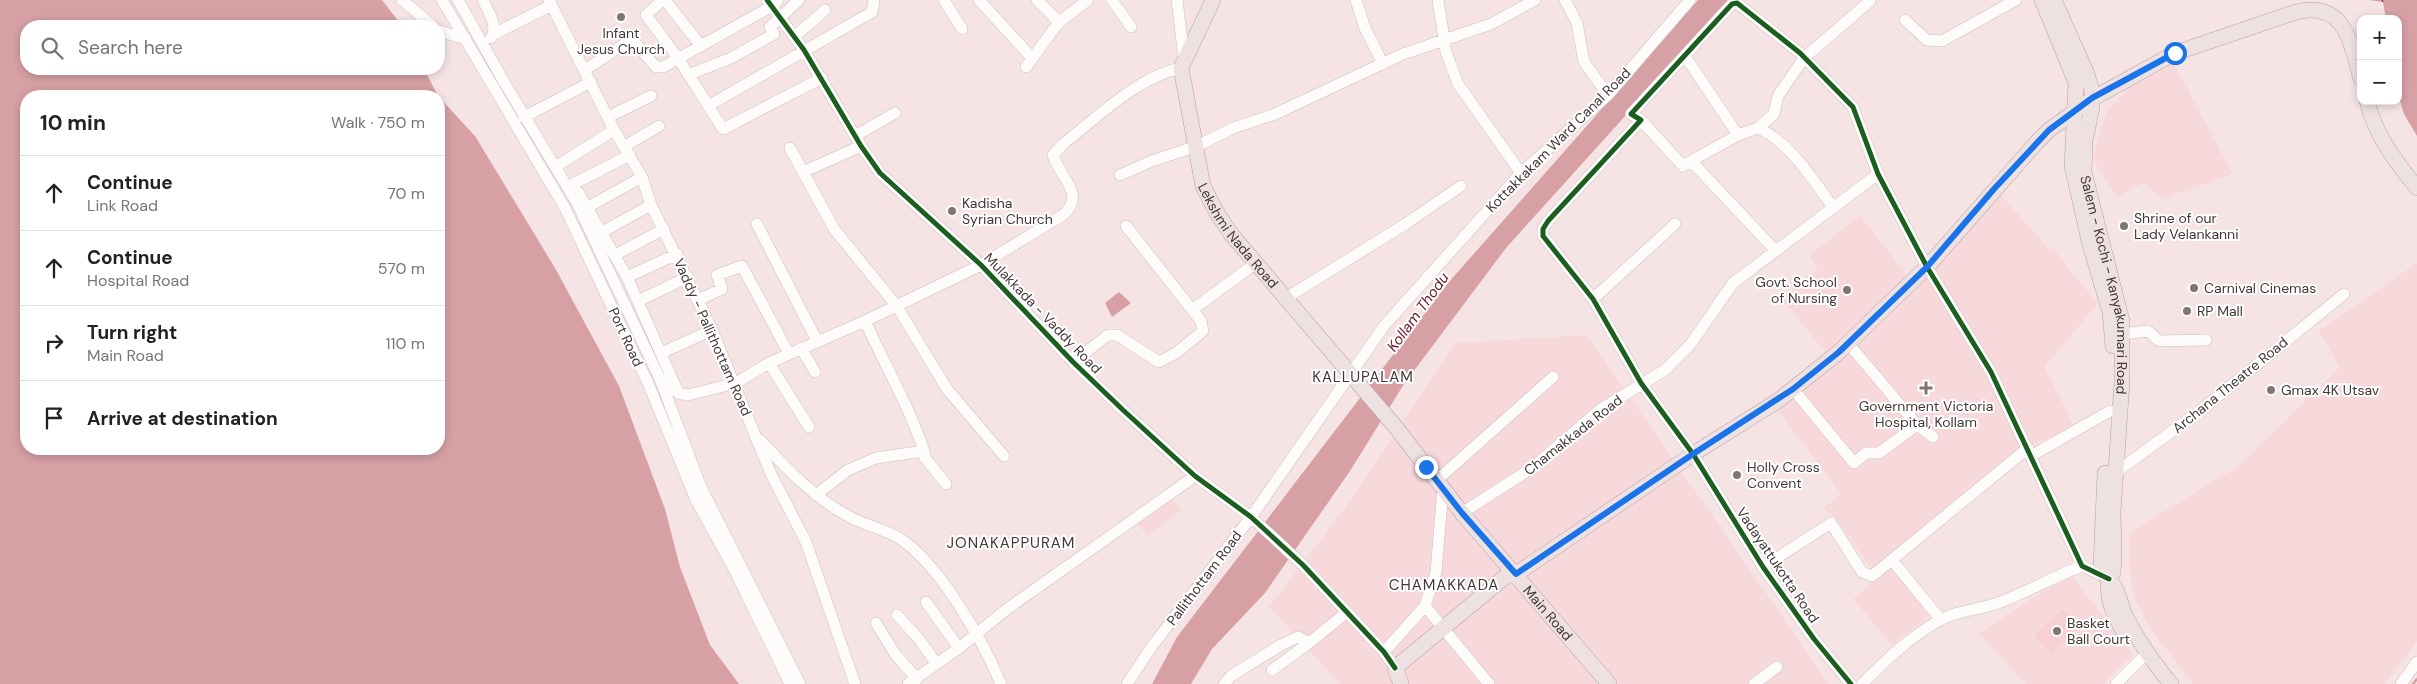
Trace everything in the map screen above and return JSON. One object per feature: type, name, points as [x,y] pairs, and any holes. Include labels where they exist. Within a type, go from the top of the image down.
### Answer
[{"type":"main road","points":[[1183,63],[1213,0]]},
{"type":"main road","name":"Salem - Kochi - Kanyakumari Road","points":[[2042,0],[2076,82],[2072,166],[2090,244],[2110,312],[2113,337],[2110,411],[2100,542],[2101,565],[2103,573],[2118,590],[2123,611],[2132,630],[2171,684]]},
{"type":"main road","name":"Salem - Kochi - Kanyakumari Road","points":[[2054,0],[2087,74],[2092,98],[2085,141],[2084,172],[2118,300],[2122,334],[2122,382],[2115,474],[2114,558],[2113,572],[2109,579],[2107,591],[2110,606],[2142,658],[2164,684]]},
{"type":"main road","points":[[1400,684],[1395,668],[1506,576],[1516,574],[1793,389],[1848,343],[1927,267],[2037,142],[2092,98],[2175,53],[2276,20],[2316,4],[2344,28],[2357,66]]},
{"type":"main road","points":[[2080,58],[2099,78],[2120,84]]},
{"type":"main road","name":"Lekshmi Nada Road","points":[[1183,63],[1203,186],[1216,213],[1355,379]]},
{"type":"main road","points":[[2085,141],[2102,108],[2120,84]]},
{"type":"main road","points":[[2368,105],[2389,152],[2417,188]]},
{"type":"main road","name":"Main Road","points":[[1355,379],[1394,425],[1462,513],[1609,684]]},
{"type":"street","points":[[402,0],[425,20]]},
{"type":"street","name":"Port Road","points":[[442,0],[565,208],[648,383],[696,500],[734,569],[790,684]]},
{"type":"street","name":"Port Road","points":[[458,0],[524,117],[577,203],[660,379],[701,486],[800,684]]},
{"type":"street","points":[[484,0],[493,23],[494,34]]},
{"type":"street","points":[[701,46],[664,0],[646,15],[678,58],[723,129],[822,78]]},
{"type":"street","points":[[688,75],[731,58],[774,34],[770,27],[799,0]]},
{"type":"street","points":[[708,106],[872,12],[874,0]]},
{"type":"street","points":[[944,0],[962,30]]},
{"type":"street","points":[[979,0],[1029,62],[1059,22],[1088,0]]},
{"type":"street","points":[[1037,0],[1059,22]]},
{"type":"street","points":[[1112,0],[1131,27]]},
{"type":"street","points":[[648,383],[660,379],[678,394],[688,395],[736,383],[769,363],[865,322],[982,265],[1064,215],[1072,207],[1073,200],[1069,183],[1056,166],[1053,155],[1063,144],[1137,87],[1183,63],[1177,0]]},
{"type":"street","points":[[1356,0],[1364,28],[1383,64]]},
{"type":"street","points":[[1438,0],[1446,52],[1458,84],[1521,173]]},
{"type":"street","points":[[1120,176],[1152,161],[1197,146],[1233,128],[1275,114],[1383,64],[1444,39],[1491,24],[1535,0]]},
{"type":"street","points":[[1566,0],[1577,23],[1584,62],[1608,94]]},
{"type":"street","points":[[1905,20],[1928,40],[1942,41],[2016,0]]},
{"type":"street","name":"Kottakkakam Ward Canal Road","points":[[1355,379],[1384,326],[1521,173],[1608,94],[1689,1]]},
{"type":"street","points":[[1870,1],[1804,58],[1778,96],[1774,114],[1758,128],[1738,135],[1683,166],[1641,120],[1631,114],[1729,6],[1737,3],[1804,58],[1853,107],[1878,174],[1927,267],[1991,372],[2082,566],[2109,579]]},
{"type":"street","points":[[484,48],[494,34],[551,2]]},
{"type":"street","name":"Vaddy - Pallithottam Road","points":[[551,2],[614,130],[628,150],[642,177],[651,206],[688,277],[736,383],[771,474],[806,542],[855,684]]},
{"type":"street","points":[[585,70],[632,39],[656,67],[663,67],[772,2]]},
{"type":"street","name":"Mulakkada - Vaddy Road","points":[[772,2],[780,17],[822,78],[858,141],[890,184],[982,265],[1073,362],[1195,476],[1254,519],[1303,565],[1384,652],[1395,668]]},
{"type":"street","points":[[794,37],[825,10]]},
{"type":"street","points":[[445,33],[466,39]]},
{"type":"street","points":[[1685,56],[1738,135]]},
{"type":"street","points":[[524,117],[591,82]]},
{"type":"street","points":[[608,117],[651,96]]},
{"type":"street","points":[[803,172],[858,141],[895,113]]},
{"type":"street","name":"Vadayattukotta Road","points":[[1641,120],[1548,220],[1543,229],[1543,236],[1593,299],[1641,383],[1693,454],[1763,567],[1814,639],[1851,684]]},
{"type":"street","points":[[573,184],[628,150],[659,126]]},
{"type":"street","points":[[1758,128],[1772,134],[1795,158],[1833,206]]},
{"type":"street","points":[[560,164],[614,130]]},
{"type":"street","points":[[534,133],[546,142],[588,207],[628,277],[678,394]]},
{"type":"street","points":[[790,148],[834,229],[896,306],[946,389],[1004,456]]},
{"type":"street","points":[[1691,161],[1776,251]]},
{"type":"street","name":"Chamakkada Road","points":[[1462,513],[1532,468],[1601,409],[1665,370],[1690,345],[1733,283],[1878,174]]},
{"type":"street","points":[[588,207],[642,177]]},
{"type":"street","points":[[1286,298],[1404,225],[1461,186]]},
{"type":"street","points":[[602,232],[651,206]]},
{"type":"street","points":[[757,224],[817,341]]},
{"type":"street","points":[[1593,299],[1675,224]]},
{"type":"street","points":[[1073,362],[1108,335],[1116,335],[1156,362],[1162,362],[1203,331],[1201,321],[1126,226]]},
{"type":"street","points":[[615,255],[664,229]]},
{"type":"street","points":[[628,277],[676,254]]},
{"type":"street","points":[[1192,310],[1256,263]]},
{"type":"street","points":[[698,300],[722,289],[717,275],[742,266],[789,354]]},
{"type":"street","points":[[638,301],[688,277]]},
{"type":"street","name":"Archana Theatre Road","points":[[2115,474],[2201,410],[2344,294]]},
{"type":"street","points":[[865,322],[892,379],[909,408],[925,458],[946,484]]},
{"type":"street","points":[[661,353],[712,330]]},
{"type":"street","points":[[2122,334],[2148,331],[2160,341],[2206,340]]},
{"type":"street","points":[[1848,343],[1917,425],[1933,436]]},
{"type":"street","points":[[802,348],[815,372]]},
{"type":"street","points":[[769,363],[809,427]]},
{"type":"street","points":[[1384,652],[1425,606],[1436,572],[1439,485],[1553,377]]},
{"type":"street","name":"Pallithottam Road","points":[[1127,684],[1150,649],[1254,519],[1355,379]]},
{"type":"street","points":[[1793,389],[1854,463],[1866,453],[1879,453],[1917,425]]},
{"type":"street","points":[[1763,567],[1831,523],[1862,572],[1872,576],[1976,488],[2029,452],[2110,411]]},
{"type":"street","points":[[756,435],[786,468],[816,496],[850,517],[898,538],[912,549],[934,572],[977,633],[1001,684]]},
{"type":"street","points":[[816,496],[848,470],[876,458],[924,451]]},
{"type":"street","points":[[876,622],[912,682],[1115,531],[1195,476]]},
{"type":"street","points":[[1892,560],[1941,620]]},
{"type":"street","points":[[1862,684],[1889,657],[1941,620],[1956,613],[1997,604],[2082,566]]},
{"type":"street","points":[[926,602],[959,648]]},
{"type":"street","points":[[1425,606],[1489,684]]},
{"type":"street","points":[[1272,670],[1347,612]]},
{"type":"street","points":[[897,615],[919,639],[936,663]]},
{"type":"street","points":[[1224,684],[1231,676],[1281,644],[1298,637],[1309,643]]},
{"type":"street","points":[[2116,684],[2142,658]]},
{"type":"street","points":[[2401,684],[2417,662]]},
{"type":"street","points":[[1754,684],[1777,667]]},
{"type":"shaded area","points":[[0,0],[382,0],[397,20],[20,20],[20,75],[427,75],[435,90],[20,90],[20,455],[445,455],[445,104],[475,136],[555,268],[619,386],[665,509],[680,567],[710,645],[739,684],[0,684]]},
{"type":"shaded area","points":[[1698,0],[1730,0],[1506,248],[1404,384],[1350,471],[1265,593],[1212,649],[1191,684],[1152,684],[1177,637],[1448,283]]},
{"type":"shaded area","points":[[2369,0],[2417,0],[2417,136],[2404,114],[2401,105],[2402,15],[2385,15],[2383,2]]},
{"type":"shaded area","points":[[2174,64],[2233,174],[2163,198],[2143,183],[2117,197],[2091,156],[2096,149],[2100,130],[2109,108],[2128,89]]},
{"type":"shaded area","name":"Government Victoria Hospital, Kollam","points":[[1997,191],[2052,252],[2055,250],[2070,271],[2098,303],[2045,367],[2074,426],[2023,449],[1872,570],[1835,517],[1823,509],[1841,494],[1776,408],[1829,356],[1782,300],[1818,268],[1809,256],[1860,215],[1909,278]]},
{"type":"shaded area","points":[[2417,263],[2417,641],[2385,684],[2193,684],[2151,630],[2133,595],[2129,561],[2129,533],[2240,465],[2340,367],[2318,331]]},
{"type":"shaded area","points":[[1119,292],[1131,303],[1112,317],[1105,303]]},
{"type":"shaded area","points":[[1587,335],[1829,684],[1340,684],[1269,607],[1344,509],[1456,343]]},
{"type":"shaded area","points":[[1171,497],[1182,510],[1146,536],[1137,521]]},
{"type":"shaded area","points":[[1891,566],[1929,616],[1892,645],[1853,599]]},
{"type":"shaded area","points":[[2070,573],[2133,655],[2103,684],[2026,684],[1979,634]]},
{"type":"shaded area","name":"Basket Ball Court","points":[[2063,609],[2079,627],[2051,654],[2034,635]]},
{"type":"waterway","points":[[2413,684],[2417,679]]},
{"type":"cycle path","points":[[767,0],[804,50],[861,146],[880,173],[981,265],[1073,362],[1123,410],[1195,476],[1251,517],[1303,565],[1384,652],[1395,668]]},
{"type":"cycle path","points":[[1851,684],[1814,639],[1763,567],[1693,454],[1641,383],[1593,299],[1543,236],[1543,229],[1548,221],[1641,120],[1631,114],[1732,4],[1737,3],[1800,53],[1853,107],[1878,174],[1927,267],[1991,372],[2082,566],[2109,579]]},
{"type":"place","name":"Infant Jesus Church","points":[[621,17]]},
{"type":"place","name":"Kadisha Syrian Church","points":[[952,211]]},
{"type":"place","name":"Shrine of our Lady Velankanni","points":[[2124,226]]},
{"type":"place","name":"Carnival Cinemas","points":[[2194,288]]},
{"type":"place","name":"Govt. School of Nursing","points":[[1847,290]]},
{"type":"place","name":"RP Mall","points":[[2187,311]]},
{"type":"place","name":"Government Victoria Hospital, Kollam","points":[[1926,388]]},
{"type":"place","name":"Gmax 4K Utsav","points":[[2271,390]]},
{"type":"place","name":"Holly Cross Convent","points":[[1737,475]]},
{"type":"place","name":"Basket Ball Court","points":[[2057,631]]},
{"type":"district","name":"KALLUPALAM","points":[[1363,377]]},
{"type":"district","name":"JONAKAPPURAM","points":[[1011,543]]},
{"type":"district","name":"CHAMAKKADA","points":[[1444,585]]},
{"type":"route","points":[[1426,467],[1462,513],[1516,574],[1793,389],[1839,352],[1892,303],[1927,267],[1994,189],[2049,130],[2092,98],[2175,53]]},
{"type":"water label","name":"Kollam Thodu","points":[[1418,312]]}]
